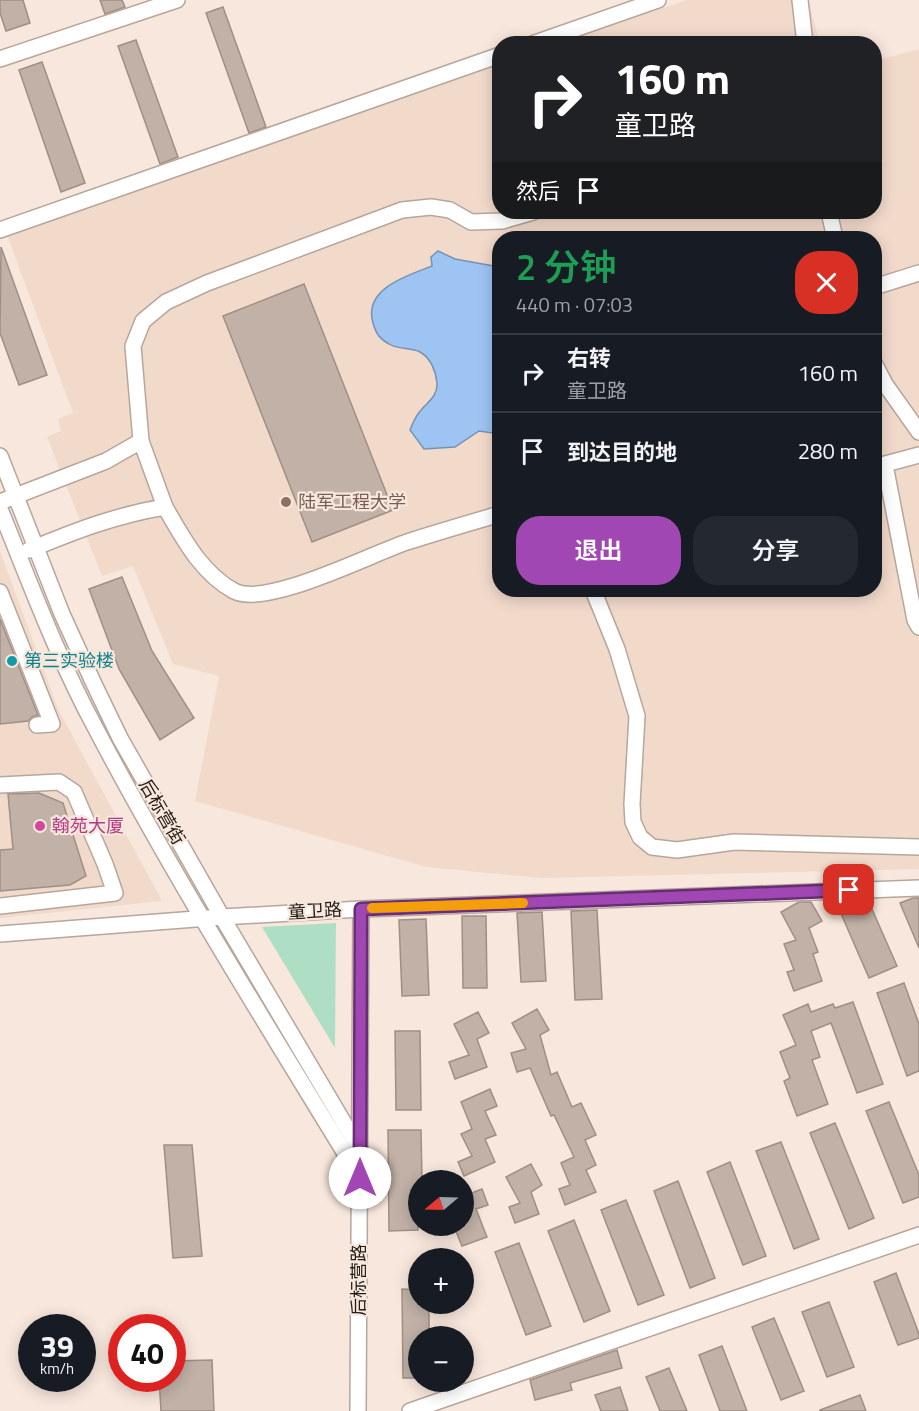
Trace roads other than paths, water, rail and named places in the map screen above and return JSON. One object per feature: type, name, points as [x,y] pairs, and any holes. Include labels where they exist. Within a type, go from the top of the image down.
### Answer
[{"type":"street","points":[[0,60],[177,0]]},
{"type":"street","points":[[555,36],[657,0]]},
{"type":"street","points":[[800,0],[804,36]]},
{"type":"street","points":[[0,230],[492,58]]},
{"type":"street","points":[[492,516],[407,542],[279,591],[250,596],[234,591],[205,568],[183,538],[165,507],[141,441],[133,346],[143,321],[166,302],[207,283],[402,210],[431,207],[450,210],[471,222],[509,219]]},
{"type":"street","points":[[882,285],[919,273]]},
{"type":"street","points":[[882,378],[919,432]]},
{"type":"street","points":[[0,502],[106,461],[141,441]]},
{"type":"street","points":[[882,465],[919,455]]},
{"type":"street","name":"后标营街","points":[[0,456],[71,634],[115,727],[222,917],[360,1150]]},
{"type":"street","points":[[882,475],[915,620],[919,627]]},
{"type":"street","points":[[18,555],[95,523],[135,512],[165,507]]},
{"type":"street","name":"后标营街","points":[[0,509],[95,728],[203,918],[360,1178]]},
{"type":"street","points":[[0,592],[52,724],[37,725]]},
{"type":"street","points":[[596,597],[617,649],[637,716],[633,822],[640,837],[652,847],[677,850],[734,843],[919,847]]},
{"type":"street","points":[[0,785],[58,782],[74,792],[115,893],[0,906]]},
{"type":"street","name":"童卫路","points":[[0,934],[203,918],[361,909],[919,888]]},
{"type":"street","name":"后标营路","points":[[358,1411],[361,909]]},
{"type":"street","points":[[410,1411],[919,1235]]},
{"type":"water","points":[[438,251],[455,259],[492,266],[492,433],[479,431],[455,447],[424,449],[410,430],[437,388],[434,370],[427,358],[420,352],[393,346],[381,338],[374,327],[372,311],[374,301],[380,293],[399,279],[432,266],[431,257]]},
{"type":"place","name":"陆军工程大学","points":[[286,502]]},
{"type":"place","name":"第三实验楼","points":[[12,661]]},
{"type":"place","name":"翰苑大厦","points":[[40,826]]}]
